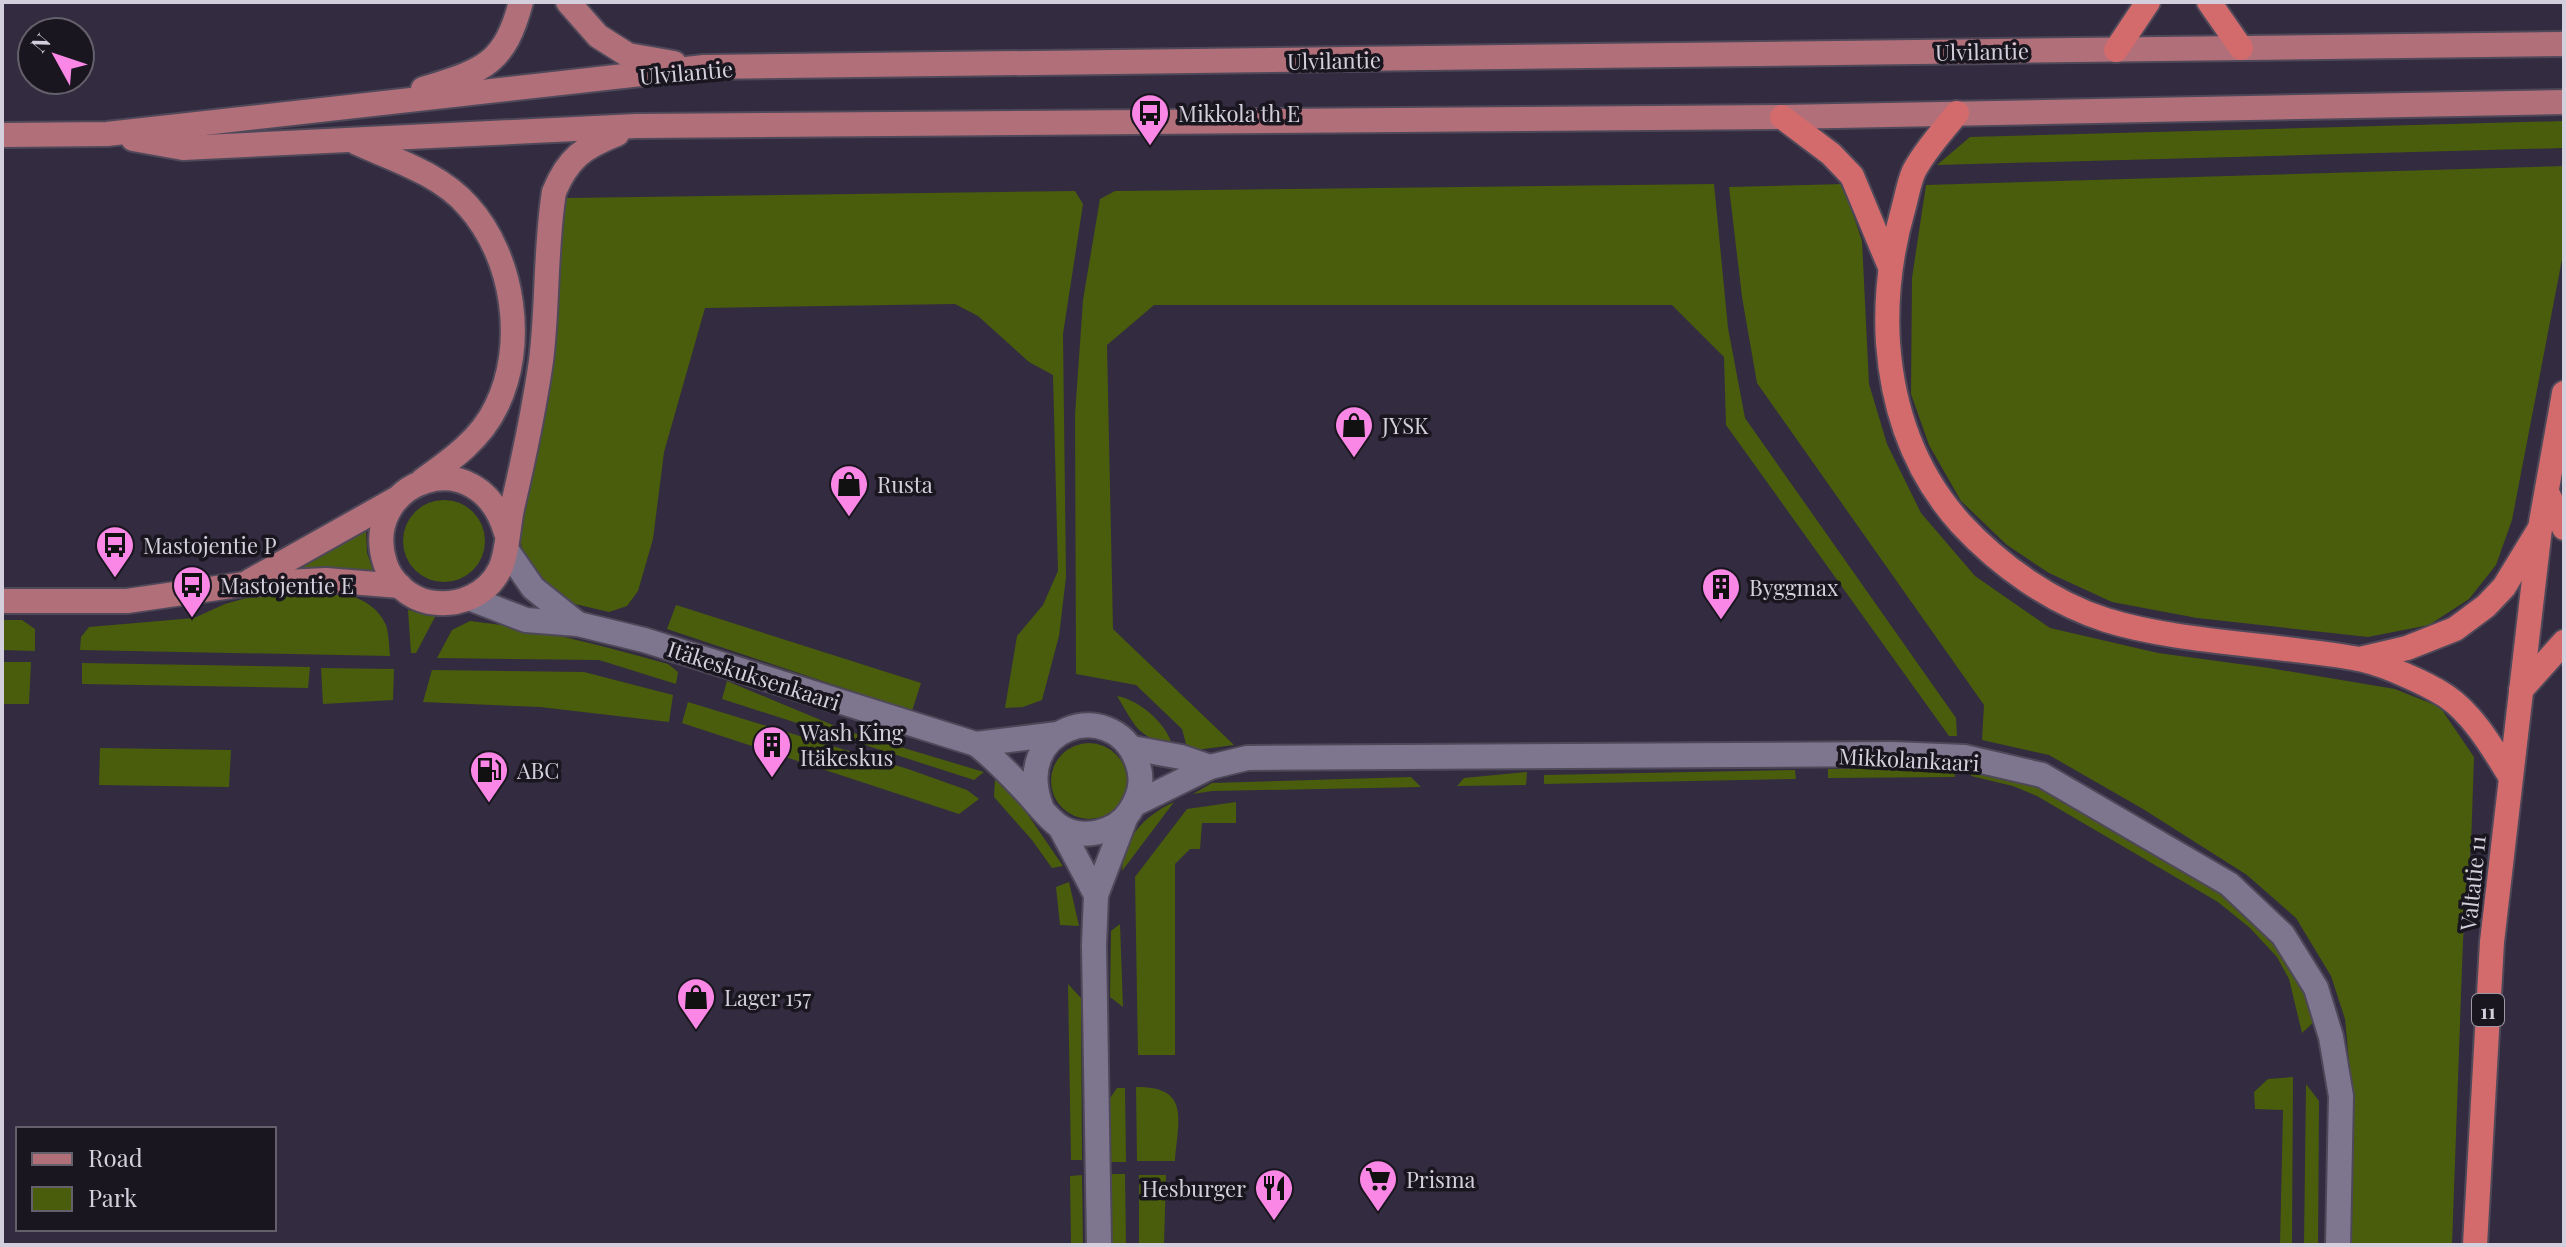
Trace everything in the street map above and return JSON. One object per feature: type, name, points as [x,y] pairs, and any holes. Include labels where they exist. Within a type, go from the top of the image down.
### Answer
[{"type":"highway","points":[[2116,50],[2148,2]]},
{"type":"highway","points":[[2209,2],[2241,48]]},
{"type":"highway","points":[[1957,113],[1931,144],[1913,174],[1890,267],[1887,305],[1890,366],[1897,405],[1911,448],[1929,484],[1951,513],[1974,538],[2038,588],[2107,620],[2200,638],[2360,659],[2419,682],[2448,697],[2487,740],[2510,776]]},
{"type":"highway","points":[[1782,117],[1831,154],[1852,176],[1890,267]]},
{"type":"highway","name":"11","points":[[2552,528],[2547,492],[2564,393]]},
{"type":"highway","points":[[2360,659],[2437,638],[2472,618],[2504,587],[2552,528]]},
{"type":"highway","name":"Valtatie 11","points":[[2475,1245],[2492,942],[2521,690],[2552,528]]},
{"type":"highway","points":[[2521,690],[2564,642]]},
{"type":"main road","points":[[367,106],[472,74],[496,57],[514,32],[521,2]]},
{"type":"main road","points":[[568,2],[598,36],[628,55],[704,67]]},
{"type":"main road","name":"Ulvilantie","points":[[2,135],[107,134],[704,67],[2564,44]]},
{"type":"main road","name":"Ulvilantie","points":[[107,134],[183,148],[636,126],[1782,117],[2564,102]]},
{"type":"main road","points":[[397,499],[385,519],[380,543],[386,566],[400,586],[423,600],[441,604],[469,598],[487,587],[500,570],[541,360],[554,192],[564,169],[590,145],[636,126]]},
{"type":"main road","points":[[245,584],[397,499],[456,456],[479,433],[496,408],[506,380],[511,346],[511,302],[503,264],[468,205],[436,179],[351,140]]},
{"type":"main road","points":[[419,483],[448,478],[475,486],[491,498],[501,514],[506,541]]},
{"type":"main road","points":[[2,601],[127,601],[245,584],[326,580],[400,586]]},
{"type":"street","name":"Itäkeskuksenkaari","points":[[506,541],[533,588],[578,624]]},
{"type":"street","name":"Itäkeskuksenkaari","points":[[469,598],[526,620],[578,624],[644,640],[976,744],[997,760],[1042,809]]},
{"type":"street","points":[[1096,895],[1060,827],[1042,809],[1034,790],[1034,768],[1043,749],[1058,734],[1089,726],[1120,736],[1132,748],[1141,772],[1139,797],[1130,811],[1096,895],[1094,945],[1099,1245]]},
{"type":"street","name":"Itäkeskuksenkaari","points":[[976,744],[1058,734]]},
{"type":"street","points":[[1132,748],[1181,757],[1210,767]]},
{"type":"street","name":"Mikkolankaari","points":[[1130,811],[1210,767],[1247,758],[1893,754],[1964,757],[2042,775],[2229,884],[2283,935],[2316,988],[2331,1037],[2341,1096],[2338,1245]]},
{"type":"street","points":[[1060,827],[1083,834],[1105,831],[1130,811]]},
{"type":"green space","points":[[2564,121],[2564,148],[1937,165],[1970,137]]},
{"type":"green space","points":[[2564,166],[2564,249],[2512,520],[2496,565],[2469,599],[2429,625],[2368,637],[2197,618],[2112,602],[2049,573],[2007,545],[1961,501],[1929,445],[1911,394],[1912,278],[1926,185]]},
{"type":"green space","points":[[1714,184],[1728,328],[1745,418],[1956,718],[1957,736],[1949,736],[1726,425],[1724,357],[1672,305],[1154,305],[1107,345],[1113,629],[1234,745],[1188,751],[1182,729],[1136,685],[1076,674],[1075,415],[1083,300],[1100,199],[1115,191]]},
{"type":"green space","points":[[1843,184],[1862,241],[1869,384],[1887,444],[1921,513],[1975,576],[2050,628],[2158,653],[2395,689],[2440,707],[2474,757],[2463,940],[2452,1245],[2347,1245],[2350,1071],[2345,1019],[2331,976],[2296,918],[2247,875],[2143,809],[2049,755],[1982,740],[1984,705],[1757,383],[1742,297],[1729,187]]},
{"type":"green space","points":[[1075,191],[1083,204],[1063,334],[1066,577],[1059,636],[1042,700],[1023,707],[1005,708],[1017,636],[1043,605],[1058,571],[1053,375],[1029,362],[978,316],[955,304],[705,308],[664,452],[653,539],[638,591],[627,606],[609,612],[575,604],[541,584],[523,558],[519,528],[567,198]]},
{"type":"green space","points":[[444,500],[460,504],[473,512],[481,525],[485,541],[481,557],[473,570],[460,578],[444,582],[428,578],[415,570],[407,557],[403,541],[407,525],[415,512],[428,504]]},
{"type":"green space","points":[[366,531],[367,553],[374,573],[288,569]]},
{"type":"green space","points":[[274,590],[337,592],[366,603],[386,625],[390,656],[80,650],[81,637],[89,627],[194,618],[225,604]]},
{"type":"green space","points":[[676,605],[921,683],[912,711],[667,629]]},
{"type":"green space","points":[[408,610],[436,615],[416,653],[411,653]]},
{"type":"green space","points":[[2,620],[22,620],[35,629],[35,651],[2,650]]},
{"type":"green space","points":[[470,621],[545,633],[668,664],[678,672],[676,684],[599,660],[437,658],[452,630]]},
{"type":"green space","points":[[2,662],[31,662],[29,704],[2,704]]},
{"type":"green space","points":[[82,663],[310,667],[308,688],[82,684]]},
{"type":"green space","points":[[321,668],[394,669],[393,700],[323,704]]},
{"type":"green space","points":[[432,670],[584,672],[673,695],[669,722],[540,707],[423,702]]},
{"type":"green space","points":[[727,681],[847,731],[984,772],[974,780],[722,699]]},
{"type":"green space","points":[[1117,696],[1134,702],[1150,713],[1164,728],[1172,744],[1151,738],[1138,729]]},
{"type":"green space","points":[[688,702],[908,769],[967,790],[979,799],[959,814],[682,723]]},
{"type":"green space","points":[[1089,743],[1103,746],[1116,754],[1124,767],[1127,781],[1124,795],[1116,808],[1103,816],[1089,819],[1075,816],[1062,808],[1054,795],[1051,781],[1054,767],[1062,754],[1075,746]]},
{"type":"green space","points":[[100,748],[231,750],[229,787],[99,785]]},
{"type":"green space","points":[[1954,767],[1955,777],[1828,778],[1828,769]]},
{"type":"green space","points":[[1972,767],[2036,784],[2224,894],[2257,919],[2300,973],[2315,1021],[2302,1033],[2289,979],[2277,957],[2250,928],[2218,902],[2037,796],[2013,786],[1971,776]]},
{"type":"green space","points":[[1795,770],[1796,779],[1544,784],[1544,775]]},
{"type":"green space","points":[[1527,772],[1526,785],[1457,786],[1464,778]]},
{"type":"green space","points":[[1411,777],[1421,787],[1212,791],[1193,794],[1212,783]]},
{"type":"green space","points":[[995,779],[1017,799],[1063,866],[1052,868],[994,797]]},
{"type":"green space","points":[[1174,802],[1122,871],[1131,838],[1145,821]]},
{"type":"green space","points":[[1236,802],[1236,823],[1202,823],[1200,849],[1190,849],[1175,864],[1175,1055],[1138,1055],[1135,877],[1187,809]]},
{"type":"green space","points":[[1069,882],[1079,926],[1060,925],[1056,887]]},
{"type":"green space","points":[[1120,924],[1123,1007],[1110,997],[1111,931]]},
{"type":"green space","points":[[1068,984],[1081,998],[1082,1160],[1071,1160]]},
{"type":"green space","points":[[2293,1077],[2292,1245],[2280,1245],[2283,1110],[2255,1109],[2254,1092],[2268,1079]]},
{"type":"green space","points":[[2306,1084],[2319,1101],[2318,1245],[2304,1245]]},
{"type":"green space","points":[[1136,1087],[1154,1088],[1173,1099],[1178,1120],[1175,1161],[1137,1161]]},
{"type":"green space","points":[[1117,1088],[1125,1088],[1126,1162],[1110,1162],[1108,1101]]},
{"type":"green space","points":[[1108,1174],[1125,1174],[1126,1245],[1110,1245]]},
{"type":"green space","points":[[1082,1175],[1083,1245],[1071,1245],[1070,1176]]},
{"type":"green space","points":[[1139,1175],[1166,1175],[1164,1245],[1139,1245]]},
{"type":"place","name":"Mikkola th E","points":[[1150,147]]},
{"type":"place","name":"JYSK","points":[[1354,459]]},
{"type":"place","name":"Rusta","points":[[849,518]]},
{"type":"place","name":"Mastojentie P","points":[[115,579]]},
{"type":"place","name":"Mastojentie E","points":[[192,619]]},
{"type":"place","name":"Byggmax","points":[[1721,621]]},
{"type":"place","name":"Wash King Itäkeskus","points":[[772,779]]},
{"type":"place","name":"ABC","points":[[489,804]]},
{"type":"place","name":"Lager 157","points":[[696,1031]]},
{"type":"place","name":"Prisma","points":[[1378,1213]]},
{"type":"place","name":"Hesburger","points":[[1274,1222]]}]
